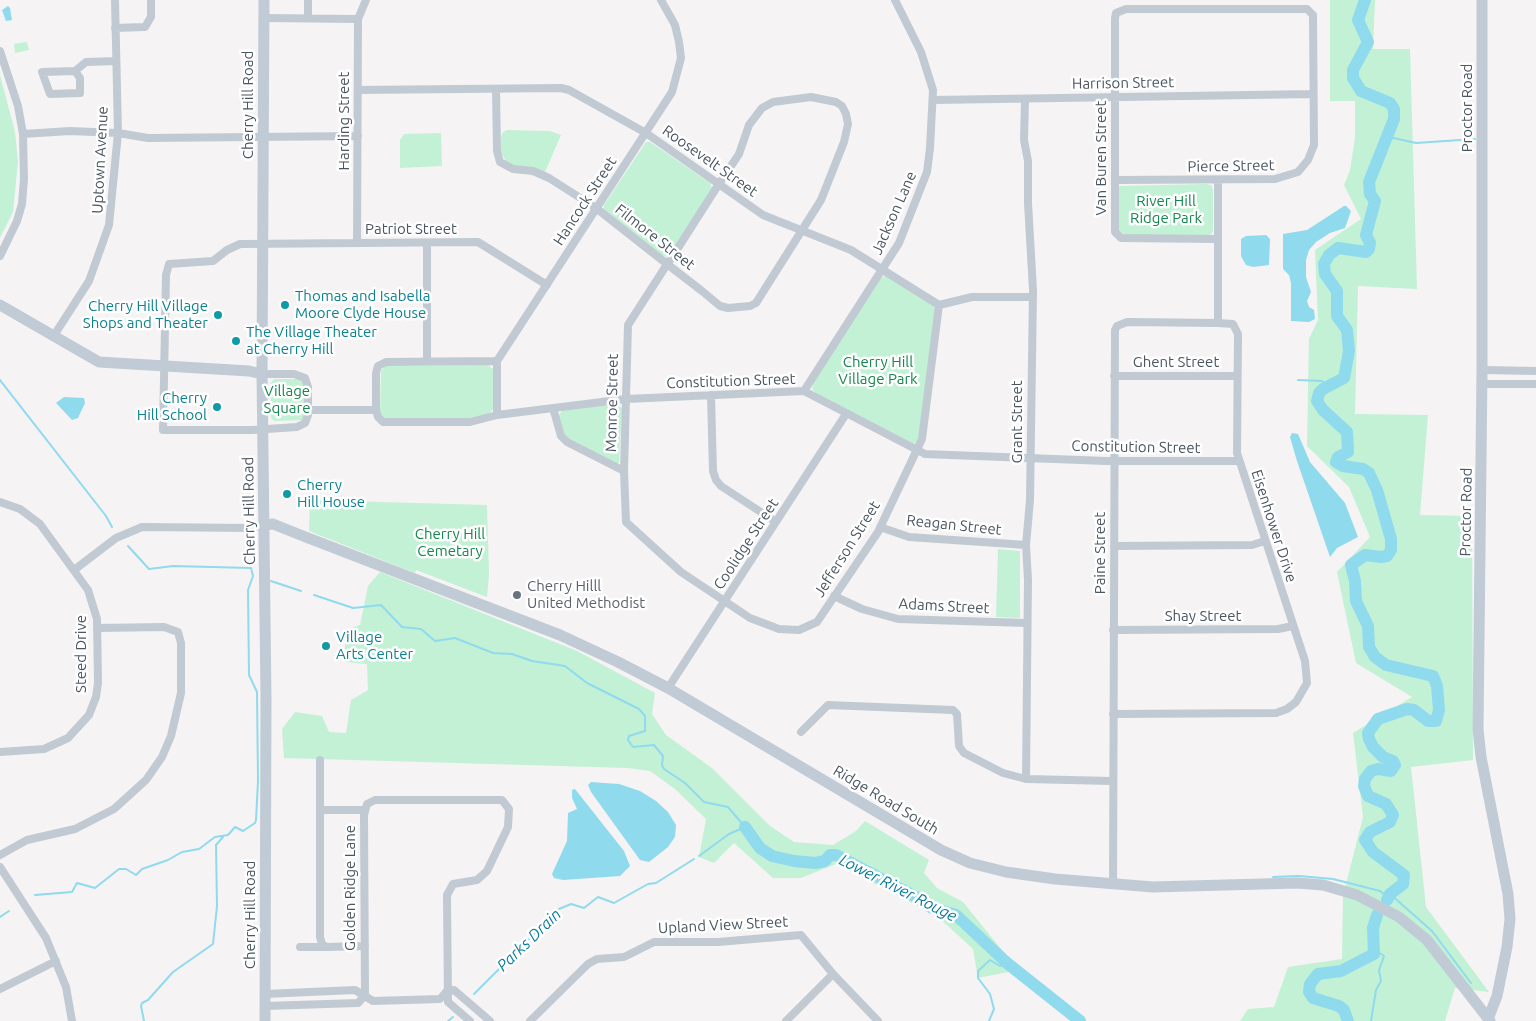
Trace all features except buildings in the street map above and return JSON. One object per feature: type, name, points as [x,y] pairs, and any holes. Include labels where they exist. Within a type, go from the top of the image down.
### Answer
[{"type":"main road","name":"Cherry Hill Road","points":[[264,0],[262,429],[266,698],[265,1021]]},
{"type":"main road","name":"Proctor Road","points":[[1482,0],[1482,384],[1478,729],[1481,757],[1508,894],[1510,919],[1507,947],[1497,996],[1489,1020]]},
{"type":"main road","points":[[0,305],[99,362],[249,371],[262,374]]},
{"type":"main road","name":"Ridge Road South","points":[[263,525],[273,524],[560,635],[618,662],[668,688],[956,857],[1006,872],[1113,884],[1168,888],[1297,883],[1323,885],[1356,895],[1399,917],[1427,940],[1489,1020]]},
{"type":"street","name":"Uptown Avenue","points":[[53,337],[89,281],[103,246],[114,197],[118,133],[115,0]]},
{"type":"street","points":[[116,28],[145,27],[151,17],[151,0]]},
{"type":"street","points":[[308,0],[308,18]]},
{"type":"street","name":"Harding Street","points":[[357,243],[358,20],[366,0]]},
{"type":"street","name":"Hancock Street","points":[[497,361],[672,92],[681,58],[675,25],[661,0]]},
{"type":"street","name":"Jackson Lane","points":[[804,391],[884,269],[899,242],[927,172],[933,100],[929,77],[920,52],[895,0]]},
{"type":"street","name":"Pierce Street","points":[[1116,180],[1279,179],[1298,172],[1308,160],[1314,145],[1312,15],[1310,11],[1300,8],[1118,11]]},
{"type":"street","name":"Van Buren Street","points":[[1118,11],[1115,18],[1115,232],[1121,238],[1217,239]]},
{"type":"street","points":[[264,18],[358,20]]},
{"type":"street","points":[[0,51],[18,106],[23,134],[24,179],[22,204],[17,221],[0,256]]},
{"type":"street","points":[[75,71],[80,78],[80,93],[50,94],[42,72],[75,71],[86,62],[116,61]]},
{"type":"street","name":"Roosevelt Street","points":[[358,90],[561,88],[569,90],[646,133],[763,215],[851,250],[940,304]]},
{"type":"street","name":"Filmore Street","points":[[496,89],[497,151],[500,162],[513,169],[539,173],[596,208],[720,306],[728,308],[750,306],[756,303],[802,230]]},
{"type":"street","name":"Harrison Street","points":[[933,100],[1313,94]]},
{"type":"street","name":"Monroe Street","points":[[725,602],[680,572],[626,522],[624,472],[628,325],[739,154],[749,125],[762,108],[773,102],[811,97],[836,102],[842,106],[848,124],[833,174],[821,200],[802,230]]},
{"type":"street","name":"Grant Street","points":[[1025,100],[1024,140],[1028,161],[1033,297],[1030,513],[1026,545],[1026,779]]},
{"type":"street","points":[[23,134],[70,131],[118,133],[148,138],[358,136]]},
{"type":"street","points":[[1218,180],[1218,323]]},
{"type":"street","name":"Patriot Street","points":[[165,367],[166,275],[169,264],[213,261],[227,250],[240,244],[478,242],[546,285]]},
{"type":"street","points":[[427,243],[427,361]]},
{"type":"street","points":[[940,304],[972,297],[1033,297]]},
{"type":"street","name":"Jefferson Street","points":[[725,602],[764,625],[779,629],[799,630],[817,622],[880,527],[922,439],[940,304]]},
{"type":"street","name":"Paine Street","points":[[1113,884],[1113,461],[1115,330],[1121,323],[1218,323]]},
{"type":"street","name":"Eisenhower Drive","points":[[1113,714],[1272,714],[1287,709],[1303,692],[1308,677],[1305,661],[1239,461],[1237,328],[1233,324],[1218,323]]},
{"type":"street","points":[[308,410],[376,410],[378,366],[386,362],[497,361],[497,415]]},
{"type":"street","points":[[165,367],[163,379],[163,430],[262,429],[297,427],[305,423],[308,410],[308,386],[305,378],[294,374],[262,374]]},
{"type":"street","points":[[1482,370],[1536,371]]},
{"type":"street","name":"Ghent Street","points":[[1114,376],[1237,376]]},
{"type":"street","points":[[1482,384],[1536,384]]},
{"type":"street","name":"Constitution Street","points":[[376,410],[378,417],[384,422],[470,422],[497,415],[626,399],[804,391],[925,454],[964,458],[1239,461]]},
{"type":"street","points":[[711,396],[713,470],[716,480],[721,486],[776,522]]},
{"type":"street","points":[[553,408],[561,436],[566,442],[624,472]]},
{"type":"street","name":"Coolidge Street","points":[[668,688],[846,414]]},
{"type":"street","name":"Steed Drive","points":[[0,502],[20,509],[33,518],[74,570],[92,599],[97,628],[98,683],[96,697],[89,715],[68,738],[54,746],[33,751],[0,752]]},
{"type":"street","points":[[74,570],[116,538],[142,528],[252,528],[263,525]]},
{"type":"street","name":"Reagan Street","points":[[880,527],[909,537],[1026,545]]},
{"type":"street","points":[[1114,546],[1252,545],[1265,541]]},
{"type":"street","name":"Adams Street","points":[[834,596],[862,609],[898,619],[1027,623]]},
{"type":"street","name":"Shay Street","points":[[1113,630],[1278,629],[1292,626]]},
{"type":"street","points":[[0,855],[28,840],[75,829],[114,809],[146,780],[162,757],[171,736],[181,693],[181,643],[178,632],[164,627],[97,628]]},
{"type":"street","points":[[801,732],[828,705],[953,710],[957,714],[958,746],[964,754],[1003,774],[1026,779],[1112,780]]},
{"type":"street","points":[[320,760],[320,937],[322,944],[326,947]]},
{"type":"street","name":"Golden Ridge Lane","points":[[365,996],[364,810],[368,802],[375,800],[499,800],[507,805],[510,814],[508,827],[486,874],[473,882],[453,884],[448,892],[446,992]]},
{"type":"street","points":[[320,810],[364,810]]},
{"type":"street","points":[[0,867],[46,938],[66,987],[72,1021]]},
{"type":"street","name":"Upland View Street","points":[[530,1021],[588,964],[597,959],[624,956],[654,942],[718,942],[801,935],[833,974],[878,1021]]},
{"type":"street","points":[[300,948],[365,946]]},
{"type":"street","points":[[0,989],[56,961]]},
{"type":"street","points":[[786,1021],[833,974]]},
{"type":"street","points":[[265,994],[355,990],[373,1001],[440,999],[446,992],[454,990],[490,1021]]},
{"type":"street","points":[[319,991],[320,1004]]},
{"type":"street","points":[[446,992],[448,1002],[470,1021]]},
{"type":"street","points":[[265,1006],[358,1003],[365,996]]},
{"type":"green space","points":[[1330,0],[1375,0],[1373,49],[1410,49],[1417,289],[1358,286],[1355,414],[1428,415],[1420,515],[1472,516],[1473,760],[1411,767],[1426,907],[1489,992],[1455,988],[1445,1021],[1240,1021],[1248,1009],[1274,1007],[1288,967],[1342,959],[1343,896],[1363,817],[1353,733],[1412,697],[1356,663],[1337,572],[1370,537],[1349,487],[1307,446],[1309,339],[1318,320],[1315,250],[1361,219],[1344,185],[1350,170],[1355,138],[1355,101],[1330,101]]},
{"type":"green space","points":[[27,42],[29,50],[15,53],[14,44]]},
{"type":"green space","points":[[0,75],[15,132],[18,162],[13,212],[0,238]]},
{"type":"green space","points":[[507,130],[550,131],[561,135],[545,172],[507,163],[501,152],[501,137],[503,132]]},
{"type":"green space","points":[[441,133],[442,166],[400,168],[400,140],[404,134]]},
{"type":"green space","points":[[646,142],[650,142],[710,183],[712,188],[670,254],[666,257],[604,209],[604,205]]},
{"type":"green space","name":"River Hill Ridge Park","points":[[1211,185],[1213,190],[1213,231],[1210,235],[1125,235],[1118,231],[1118,188],[1120,186]]},
{"type":"green space","name":"Cherry Hill Village Park","points":[[886,275],[934,305],[935,310],[919,439],[914,444],[816,393],[812,389],[814,382],[881,278]]},
{"type":"green space","points":[[488,365],[493,369],[493,409],[490,413],[470,418],[385,419],[380,415],[381,371],[385,366]]},
{"type":"green space","name":"Village Square","points":[[274,379],[300,379],[304,384],[304,418],[302,420],[274,421],[271,418],[270,384]]},
{"type":"green space","points":[[615,404],[622,408],[619,463],[616,464],[565,437],[558,416],[563,410]]},
{"type":"green space","name":"Cherry Hill Cemetary","points":[[310,500],[487,505],[489,575],[487,597],[416,570],[415,573],[309,531]]},
{"type":"green space","points":[[998,549],[1020,551],[1020,618],[996,617]]},
{"type":"green space","points":[[380,572],[577,651],[655,693],[652,714],[666,735],[712,768],[770,826],[794,842],[833,845],[856,831],[865,821],[929,860],[924,873],[937,888],[963,902],[1018,970],[978,978],[973,949],[936,915],[836,864],[801,878],[773,878],[734,843],[714,863],[699,857],[706,819],[675,789],[650,771],[628,768],[284,758],[282,729],[295,712],[322,716],[329,732],[346,733],[351,700],[368,690],[367,664],[345,662],[345,630],[360,625],[368,586]]},
{"type":"water","points":[[8,6],[12,20],[6,21],[2,10]]},
{"type":"water","points":[[1344,206],[1351,211],[1345,228],[1330,233],[1316,242],[1309,250],[1306,260],[1306,277],[1311,292],[1307,301],[1309,307],[1314,310],[1315,319],[1309,322],[1291,321],[1291,283],[1289,275],[1283,269],[1283,234],[1307,230]]},
{"type":"water","points":[[1266,235],[1270,239],[1269,265],[1253,267],[1246,265],[1241,256],[1241,239],[1246,236]]},
{"type":"water","points":[[64,397],[84,398],[85,403],[78,418],[72,420],[56,403]]},
{"type":"water","points":[[1292,433],[1298,434],[1310,462],[1345,503],[1358,537],[1337,548],[1330,557],[1297,461],[1290,437]]},
{"type":"water","points":[[591,782],[619,784],[640,791],[656,801],[668,812],[676,825],[675,837],[668,847],[649,862],[640,860],[591,792],[588,785]]},
{"type":"water","points":[[575,789],[624,851],[630,866],[620,876],[563,880],[554,878],[552,874],[567,841],[568,813],[577,809],[572,798],[572,790]]},
{"type":"waterway","name":"Lower River Rouge","points":[[1365,0],[1358,20],[1368,42],[1353,70],[1353,78],[1361,91],[1390,103],[1394,109],[1394,119],[1369,182],[1370,194],[1375,201],[1366,235],[1370,243],[1369,249],[1366,252],[1338,248],[1329,255],[1324,264],[1325,274],[1337,291],[1337,316],[1347,330],[1349,351],[1344,378],[1323,389],[1319,393],[1317,401],[1323,410],[1347,432],[1348,452],[1338,457],[1336,462],[1343,466],[1363,469],[1369,473],[1377,490],[1391,539],[1391,550],[1387,556],[1365,555],[1351,565],[1355,581],[1356,601],[1368,626],[1369,647],[1375,657],[1386,665],[1433,676],[1437,686],[1439,710],[1436,721],[1428,721],[1414,710],[1407,709],[1378,719],[1368,733],[1373,747],[1383,757],[1393,761],[1395,765],[1391,771],[1378,769],[1371,771],[1365,779],[1364,786],[1368,796],[1386,804],[1393,815],[1390,822],[1370,832],[1365,840],[1373,852],[1404,875],[1403,884],[1390,894],[1387,900]]},
{"type":"waterway","points":[[1389,137],[1416,143],[1475,139]]},
{"type":"waterway","points":[[0,380],[106,516],[112,527]]},
{"type":"waterway","points":[[1298,380],[1322,381],[1329,386]]},
{"type":"waterway","name":"Lower River Rouge","points":[[35,895],[72,892],[77,883],[95,888],[119,869],[126,869],[136,875],[142,869],[168,860],[182,852],[199,849],[215,837],[228,835],[235,827],[243,831],[255,823],[256,820],[258,781],[257,692],[249,675],[248,590],[253,576],[251,568],[173,566],[149,569],[128,546]]},
{"type":"waterway","name":"Lower River Rouge","points":[[271,581],[301,591]]},
{"type":"waterway","name":"Lower River Rouge","points":[[314,595],[353,608],[381,605],[402,627],[421,629],[435,641],[455,638],[493,653],[512,654],[532,661],[565,666],[587,683],[639,709],[645,716],[645,731],[629,736],[628,740],[633,747],[654,745],[663,756],[662,765],[664,769],[685,783],[704,802],[728,807],[745,827],[729,834],[699,856]]},
{"type":"waterway","name":"Lower River Rouge","points":[[745,827],[760,848],[772,856],[815,863],[825,861],[830,855],[836,855],[914,896],[932,908],[956,915],[1007,963],[1080,1021]]},
{"type":"waterway","points":[[144,1021],[142,1003],[148,1000],[173,972],[213,944],[217,906],[216,845],[223,837]]},
{"type":"waterway","name":"Parks Drain","points":[[474,994],[559,909],[571,904],[584,908],[598,897],[614,903],[648,884],[656,883],[694,859]]},
{"type":"waterway","points":[[1273,877],[1299,876],[1333,879],[1380,891],[1389,898]]},
{"type":"waterway","points":[[1390,894],[1432,931],[1471,983]]},
{"type":"waterway","name":"Lower River Rouge","points":[[0,917],[9,911]]},
{"type":"waterway","name":"Lower River Rouge","points":[[1348,1021],[1344,1010],[1339,1006],[1313,998],[1309,992],[1310,984],[1318,974],[1341,971],[1374,954],[1373,928],[1377,915]]},
{"type":"waterway","points":[[1371,1021],[1376,990],[1381,981],[1379,970],[1384,956],[1375,950]]},
{"type":"waterway","points":[[989,1021],[994,1009],[990,994],[978,978],[978,971],[990,960],[1000,966],[1007,963]]},
{"type":"waterway","name":"Lower River Rouge","points":[[1072,1021],[1074,1016]]},
{"type":"waterway","name":"Parks Drain","points":[[448,1021],[453,1017]]},
{"type":"place","name":"Thomas and Isabella Moore Clyde House","points":[[285,305]]},
{"type":"place","name":"Cherry Hill Village Shops and Theater","points":[[218,315]]},
{"type":"place","name":"The Village Theater at Cherry Hill","points":[[236,341]]},
{"type":"place","name":"Cherry Hill School","points":[[217,407]]},
{"type":"place","name":"Cherry Hill House","points":[[287,494]]},
{"type":"place","name":"Cherry Hilll United Methodist","points":[[517,595]]},
{"type":"place","name":"Village Arts Center","points":[[326,646]]}]
